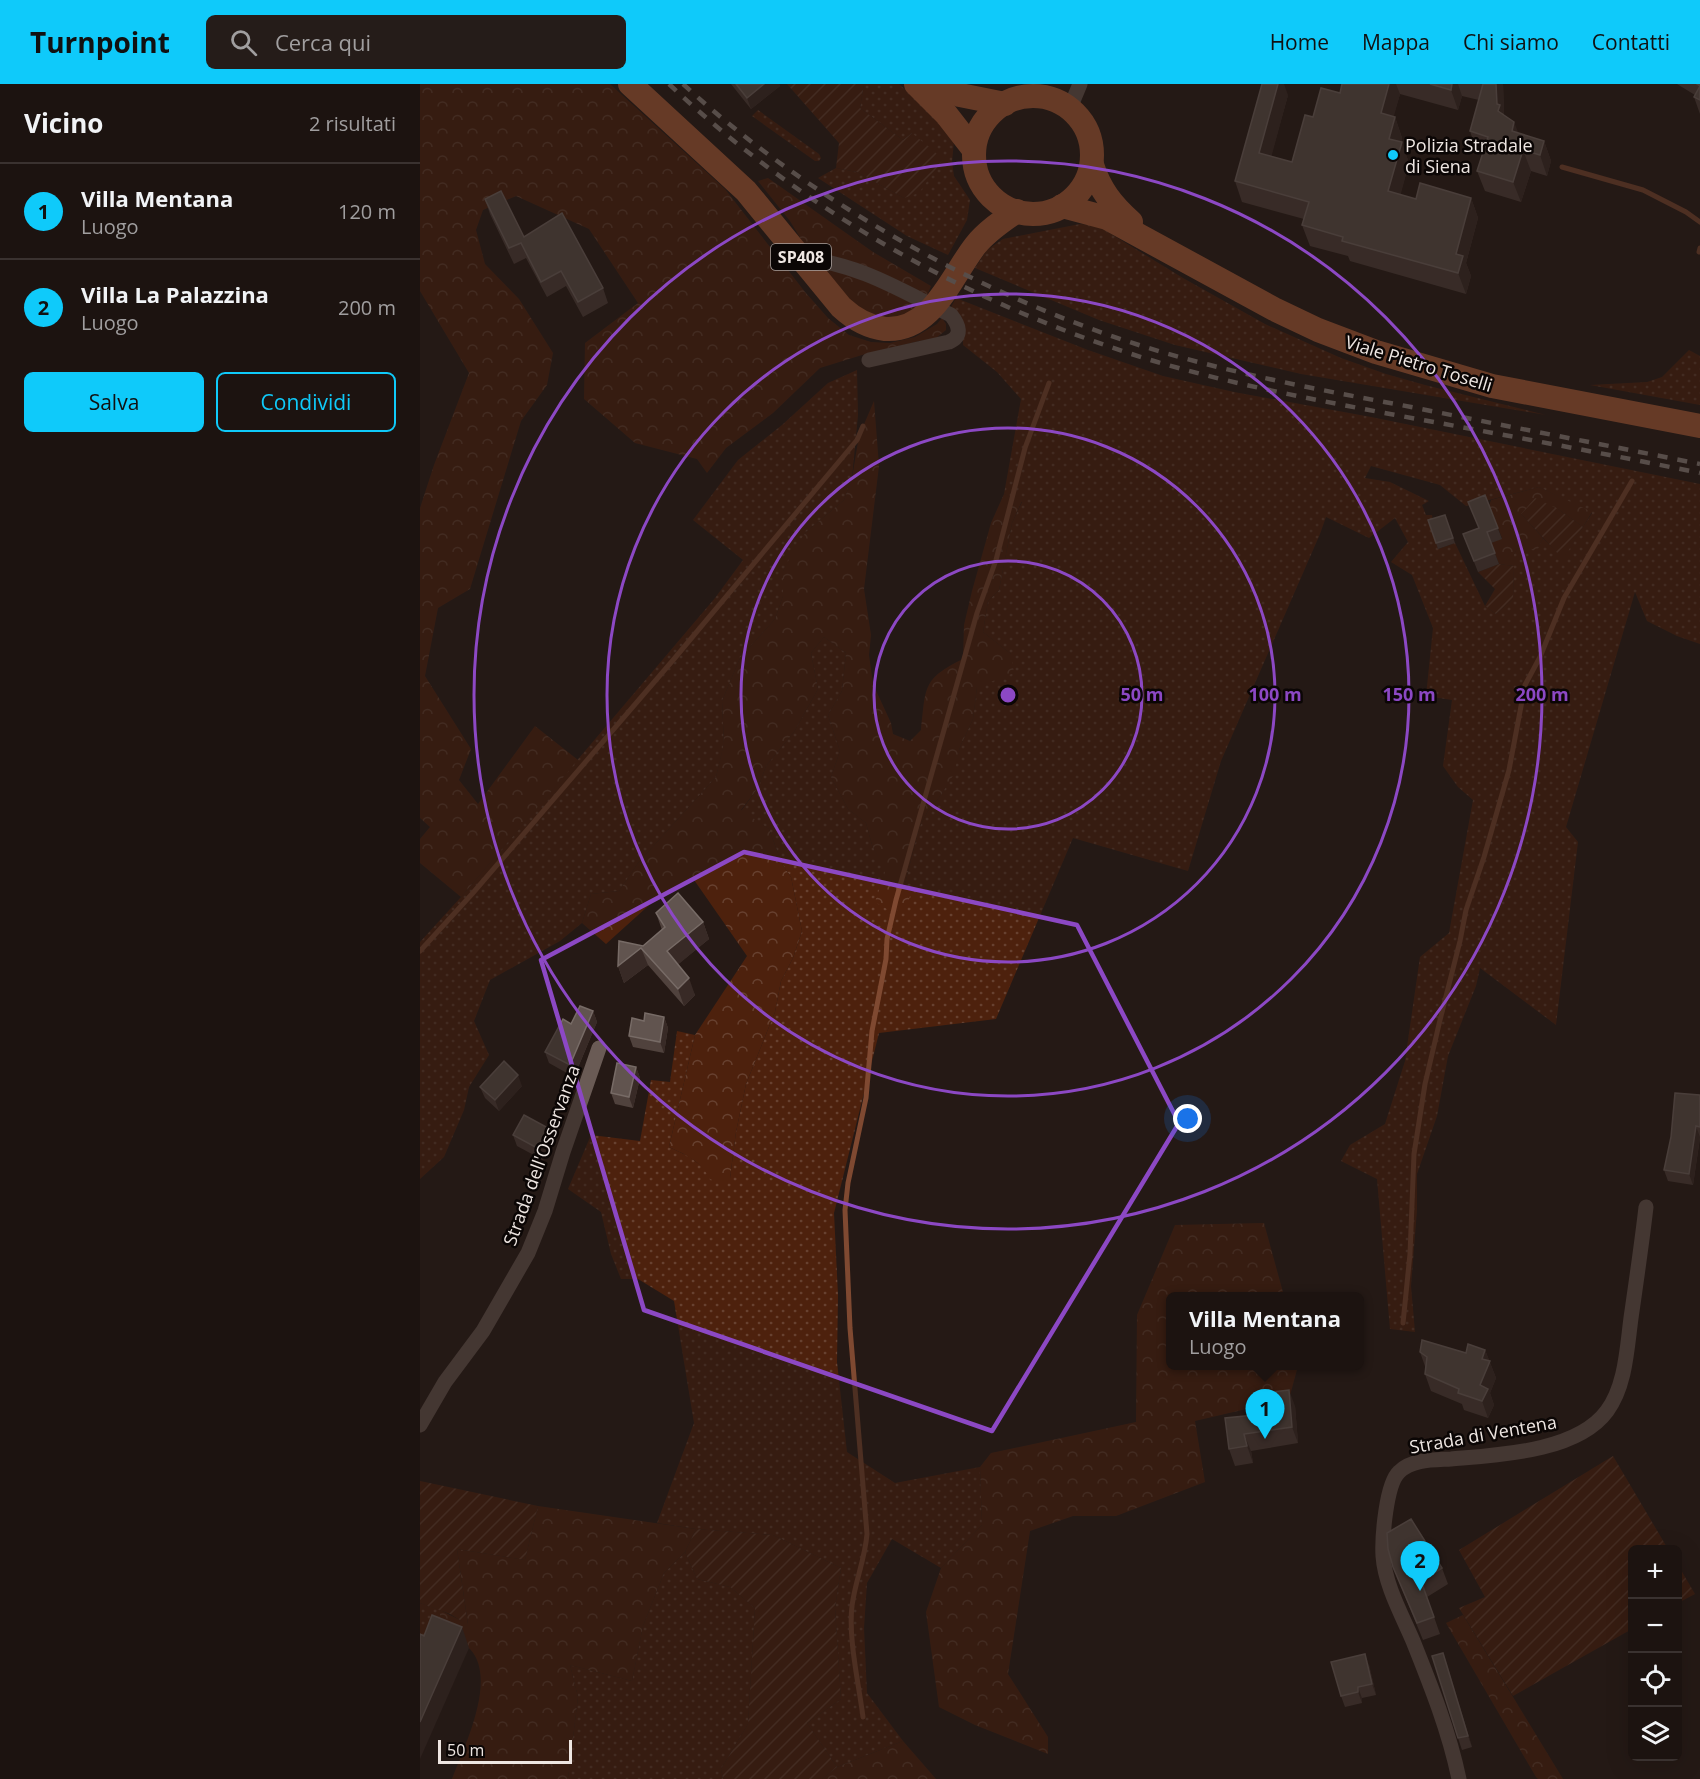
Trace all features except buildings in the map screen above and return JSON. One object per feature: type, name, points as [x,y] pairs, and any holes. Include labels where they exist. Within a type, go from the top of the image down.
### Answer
[{"type":"main road","name":"SP408","points":[[630,84],[737,181],[841,307],[853,318],[873,327],[893,329],[914,323],[928,312],[976,245]]},
{"type":"main road","points":[[916,84],[961,131],[974,150]]},
{"type":"main road","points":[[939,84],[960,95],[1005,104]]},
{"type":"main road","points":[[1017,212],[1000,204],[986,192],[975,171],[974,150],[983,126],[1005,104],[1017,100],[1052,99],[1070,108]]},
{"type":"main road","name":"Viale Pietro Toselli","points":[[1070,108],[1081,120],[1089,137],[1092,165],[1101,190],[1110,202],[1157,245]]},
{"type":"main road","points":[[1062,206],[1080,190],[1092,165]]},
{"type":"main road","points":[[976,245],[983,220],[986,192]]},
{"type":"main road","name":"Viale Pietro Toselli","points":[[1017,212],[1045,212],[1062,206],[1107,218],[1294,319],[1347,342],[1399,360],[1521,392],[1700,426]]},
{"type":"main road","points":[[976,245],[995,227],[1017,212]]},
{"type":"street","points":[[1070,108],[1080,84]]},
{"type":"street","points":[[801,258],[850,267],[951,315],[959,328],[954,340],[870,360]]},
{"type":"street","name":"Strada dell'Osservanza","points":[[420,1425],[445,1382],[483,1330],[528,1254],[545,1211],[599,1048]]},
{"type":"street","name":"Strada di Ventena","points":[[1459,1779],[1436,1696],[1385,1569],[1383,1545],[1394,1480],[1402,1469],[1422,1461],[1473,1457],[1548,1446],[1585,1432],[1600,1420],[1613,1402],[1620,1384],[1646,1207]]},
{"type":"highlighted area","points":[[744,852],[1077,925],[1179,1123],[992,1431],[644,1310],[541,960]]},
{"type":"green space","points":[[420,84],[610,84],[725,189],[805,292],[828,318],[849,335],[871,342],[890,343],[915,337],[937,324],[942,318],[946,324],[946,330],[935,339],[862,355],[820,368],[773,413],[726,448],[707,473],[697,459],[635,443],[584,399],[585,343],[638,303],[589,229],[516,196],[483,210],[476,230],[485,264],[519,299],[553,353],[547,385],[521,421],[470,589],[438,608],[425,676],[471,749],[459,780],[478,804],[535,726],[578,760],[461,897],[420,863],[420,839],[430,827],[420,818],[420,508],[469,373],[420,291]]},
{"type":"green space","points":[[787,84],[864,84],[860,108],[903,140],[912,133],[943,159],[919,193],[904,198],[857,172],[836,168],[839,143]]},
{"type":"green space","points":[[864,84],[899,84],[948,130],[954,141],[952,162],[954,176],[970,200],[967,220],[948,255],[907,236],[818,178],[836,168],[857,172],[904,198],[912,133],[903,140],[860,108]]},
{"type":"green space","points":[[758,110],[819,154],[821,158],[819,161],[815,161],[752,116]]},
{"type":"green space","points":[[768,178],[873,252],[931,286],[926,298],[815,255],[807,249],[790,221],[758,181]]},
{"type":"green space","points":[[1080,224],[1098,226],[1183,278],[1265,324],[1341,358],[1425,385],[1546,415],[1301,374],[1175,345],[1099,320],[975,268],[987,250],[1003,239]]},
{"type":"green space","points":[[826,265],[849,272],[920,307],[893,321],[859,311],[824,272]]},
{"type":"green space","points":[[956,298],[1088,350],[1163,376],[1700,484],[1700,644],[1677,636],[1647,621],[1635,592],[1566,827],[1578,842],[1556,1025],[1480,968],[1476,986],[1448,1056],[1437,1116],[1417,1174],[1417,1210],[1411,1286],[1415,1332],[1390,1329],[1377,1179],[1341,1161],[1350,1145],[1385,1124],[1405,1061],[1420,957],[1449,933],[1473,800],[1458,787],[1443,766],[1452,700],[1426,696],[1433,628],[1412,575],[1391,562],[1408,542],[1395,518],[1369,538],[1326,517],[1221,761],[1188,871],[1073,838],[996,1019],[879,1033],[834,1213],[838,1295],[837,1362],[847,1452],[895,1483],[980,1467],[982,1525],[941,1568],[892,1539],[867,1583],[864,1628],[867,1693],[903,1741],[837,1767],[807,1723],[841,1699],[835,1608],[841,1568],[773,1535],[696,1529],[657,1523],[694,1423],[674,1301],[638,1279],[621,1279],[611,1254],[601,1212],[568,1189],[591,1135],[640,1141],[651,1080],[670,1082],[677,1031],[695,1035],[669,1147],[690,1157],[705,1169],[730,1178],[736,1132],[746,1084],[775,1012],[781,981],[793,958],[802,931],[791,877],[782,864],[769,829],[741,811],[758,788],[766,766],[794,732],[818,689],[811,653],[824,637],[846,653],[842,691],[828,715],[840,751],[831,777],[848,809],[866,823],[872,845],[886,872],[876,902],[905,884],[919,828],[953,774],[960,747],[973,719],[977,687],[1011,654],[983,632],[988,601],[999,590],[1012,523],[1022,502],[1004,494],[1021,399],[997,372],[963,345],[963,322],[950,309]],"holes":[[[1371,466],[1440,485],[1466,506],[1539,487],[1592,513],[1563,558],[1543,538],[1537,550],[1520,544],[1514,554],[1513,599],[1496,614],[1485,606],[1455,543],[1438,549],[1432,515],[1426,515],[1422,505],[1429,501],[1390,482],[1365,478]]]},
{"type":"green space","points":[[1689,350],[1700,356],[1700,405],[1590,385],[1647,382],[1662,377]]},
{"type":"green space","points":[[857,370],[858,415],[852,478],[844,500],[806,532],[783,571],[783,596],[775,619],[740,658],[722,701],[724,744],[716,777],[638,863],[619,891],[591,894],[582,923],[560,941],[490,980],[474,1021],[489,1055],[469,1087],[464,1110],[444,1157],[420,1179],[420,942],[461,897],[715,598],[743,560],[693,520],[738,460],[782,425],[828,383]]},
{"type":"green space","points":[[874,401],[879,466],[864,589],[871,635],[869,655],[873,684],[891,723],[893,734],[910,741],[921,730],[928,686],[940,672],[963,659],[964,625],[972,591],[991,523],[1004,494],[1022,501],[1012,523],[999,590],[988,601],[983,632],[1011,654],[1014,673],[977,687],[973,719],[960,747],[954,774],[919,828],[905,884],[911,893],[906,908],[892,912],[875,902],[885,872],[872,845],[866,823],[848,809],[831,777],[840,751],[828,715],[842,691],[846,653],[824,637],[811,653],[818,689],[794,732],[766,766],[758,788],[741,810],[769,829],[782,864],[791,877],[802,931],[793,958],[781,981],[775,1012],[746,1084],[736,1132],[730,1178],[721,1184],[710,1179],[692,1159],[669,1147],[695,1035],[747,956],[692,877],[657,898],[606,944],[582,923],[591,894],[619,891],[638,863],[716,777],[724,743],[722,701],[740,658],[775,619],[783,596],[783,571],[795,548],[806,532],[844,500],[852,478],[859,436]]},
{"type":"green space","points":[[1539,487],[1592,512],[1583,527],[1558,509],[1521,514],[1543,538],[1537,551],[1520,544],[1514,554],[1514,566],[1499,564],[1491,543],[1502,538],[1489,506],[1491,500]]},
{"type":"green space","points":[[1535,498],[1558,509],[1583,527],[1563,559],[1521,514]]},
{"type":"green space","points":[[1499,564],[1514,566],[1513,599],[1496,614],[1485,606],[1495,589],[1478,572]]},
{"type":"green space","points":[[1264,1223],[1283,1292],[1166,1292],[1166,1370],[1297,1370],[1289,1399],[1195,1421],[1205,1482],[1116,1516],[1073,1516],[1030,1531],[1008,1674],[1048,1737],[1048,1754],[975,1725],[939,1707],[926,1612],[941,1568],[982,1525],[980,1467],[991,1453],[1136,1422],[1137,1315],[1175,1225]]},
{"type":"green space","points":[[1613,1456],[1666,1545],[1628,1545],[1628,1631],[1513,1696],[1459,1608],[1485,1597],[1459,1550]]},
{"type":"green space","points":[[420,1481],[538,1506],[525,1560],[457,1549],[468,1625],[450,1614],[420,1603]]},
{"type":"green space","points":[[538,1506],[696,1529],[685,1552],[664,1573],[643,1626],[632,1681],[570,1665],[578,1697],[568,1779],[452,1779],[476,1713],[481,1677],[478,1662],[470,1649],[440,1636],[440,1610],[468,1624],[457,1549],[525,1560]]},
{"type":"green space","points":[[696,1529],[773,1535],[841,1568],[835,1608],[841,1699],[807,1723],[837,1767],[822,1779],[723,1779],[721,1769],[748,1724],[755,1608],[730,1587],[697,1579],[685,1552]]},
{"type":"green space","points":[[685,1552],[697,1579],[730,1587],[755,1608],[748,1724],[721,1769],[723,1779],[568,1779],[578,1697],[570,1665],[632,1681],[643,1626],[664,1573]]},
{"type":"green space","points":[[1682,1572],[1695,1594],[1682,1601]]},
{"type":"green space","points":[[420,1603],[440,1610],[440,1636],[420,1652]]},
{"type":"green space","points":[[1463,1615],[1563,1779],[1538,1779],[1536,1777],[1446,1623]]},
{"type":"green space","points":[[903,1741],[936,1779],[822,1779],[837,1767]]},
{"type":"waterway","points":[[1562,167],[1643,190],[1686,212],[1700,222]]},
{"type":"waterway","points":[[1699,252],[1700,248]]},
{"type":"waterway","points":[[863,1717],[851,1632],[852,1606],[867,1534],[850,1328],[845,1210],[848,1183],[866,1098],[872,1031],[886,959],[887,939],[896,900],[977,613],[996,560],[1025,448],[1049,383]]},
{"type":"waterway","points":[[420,951],[472,894],[674,659],[857,440],[863,426]]},
{"type":"waterway","points":[[1403,1323],[1410,1254],[1414,1154],[1425,1084],[1466,910],[1509,770],[1525,685],[1540,657],[1564,598],[1632,481]]},
{"type":"railway","points":[[669,84],[722,131],[777,174],[835,214],[895,251],[958,284],[1087,339],[1154,361],[1271,390],[1700,473]]},
{"type":"railway","points":[[683,84],[785,167],[841,204],[958,271],[1019,300],[1081,325],[1142,346],[1270,379],[1700,464]]},
{"type":"place","name":"Polizia Stradale di Siena","points":[[1393,155]]},
{"type":"place","name":"Villa Mentana","points":[[1265,1439]]},
{"type":"place","name":"Villa La Palazzina","points":[[1420,1591]]}]
